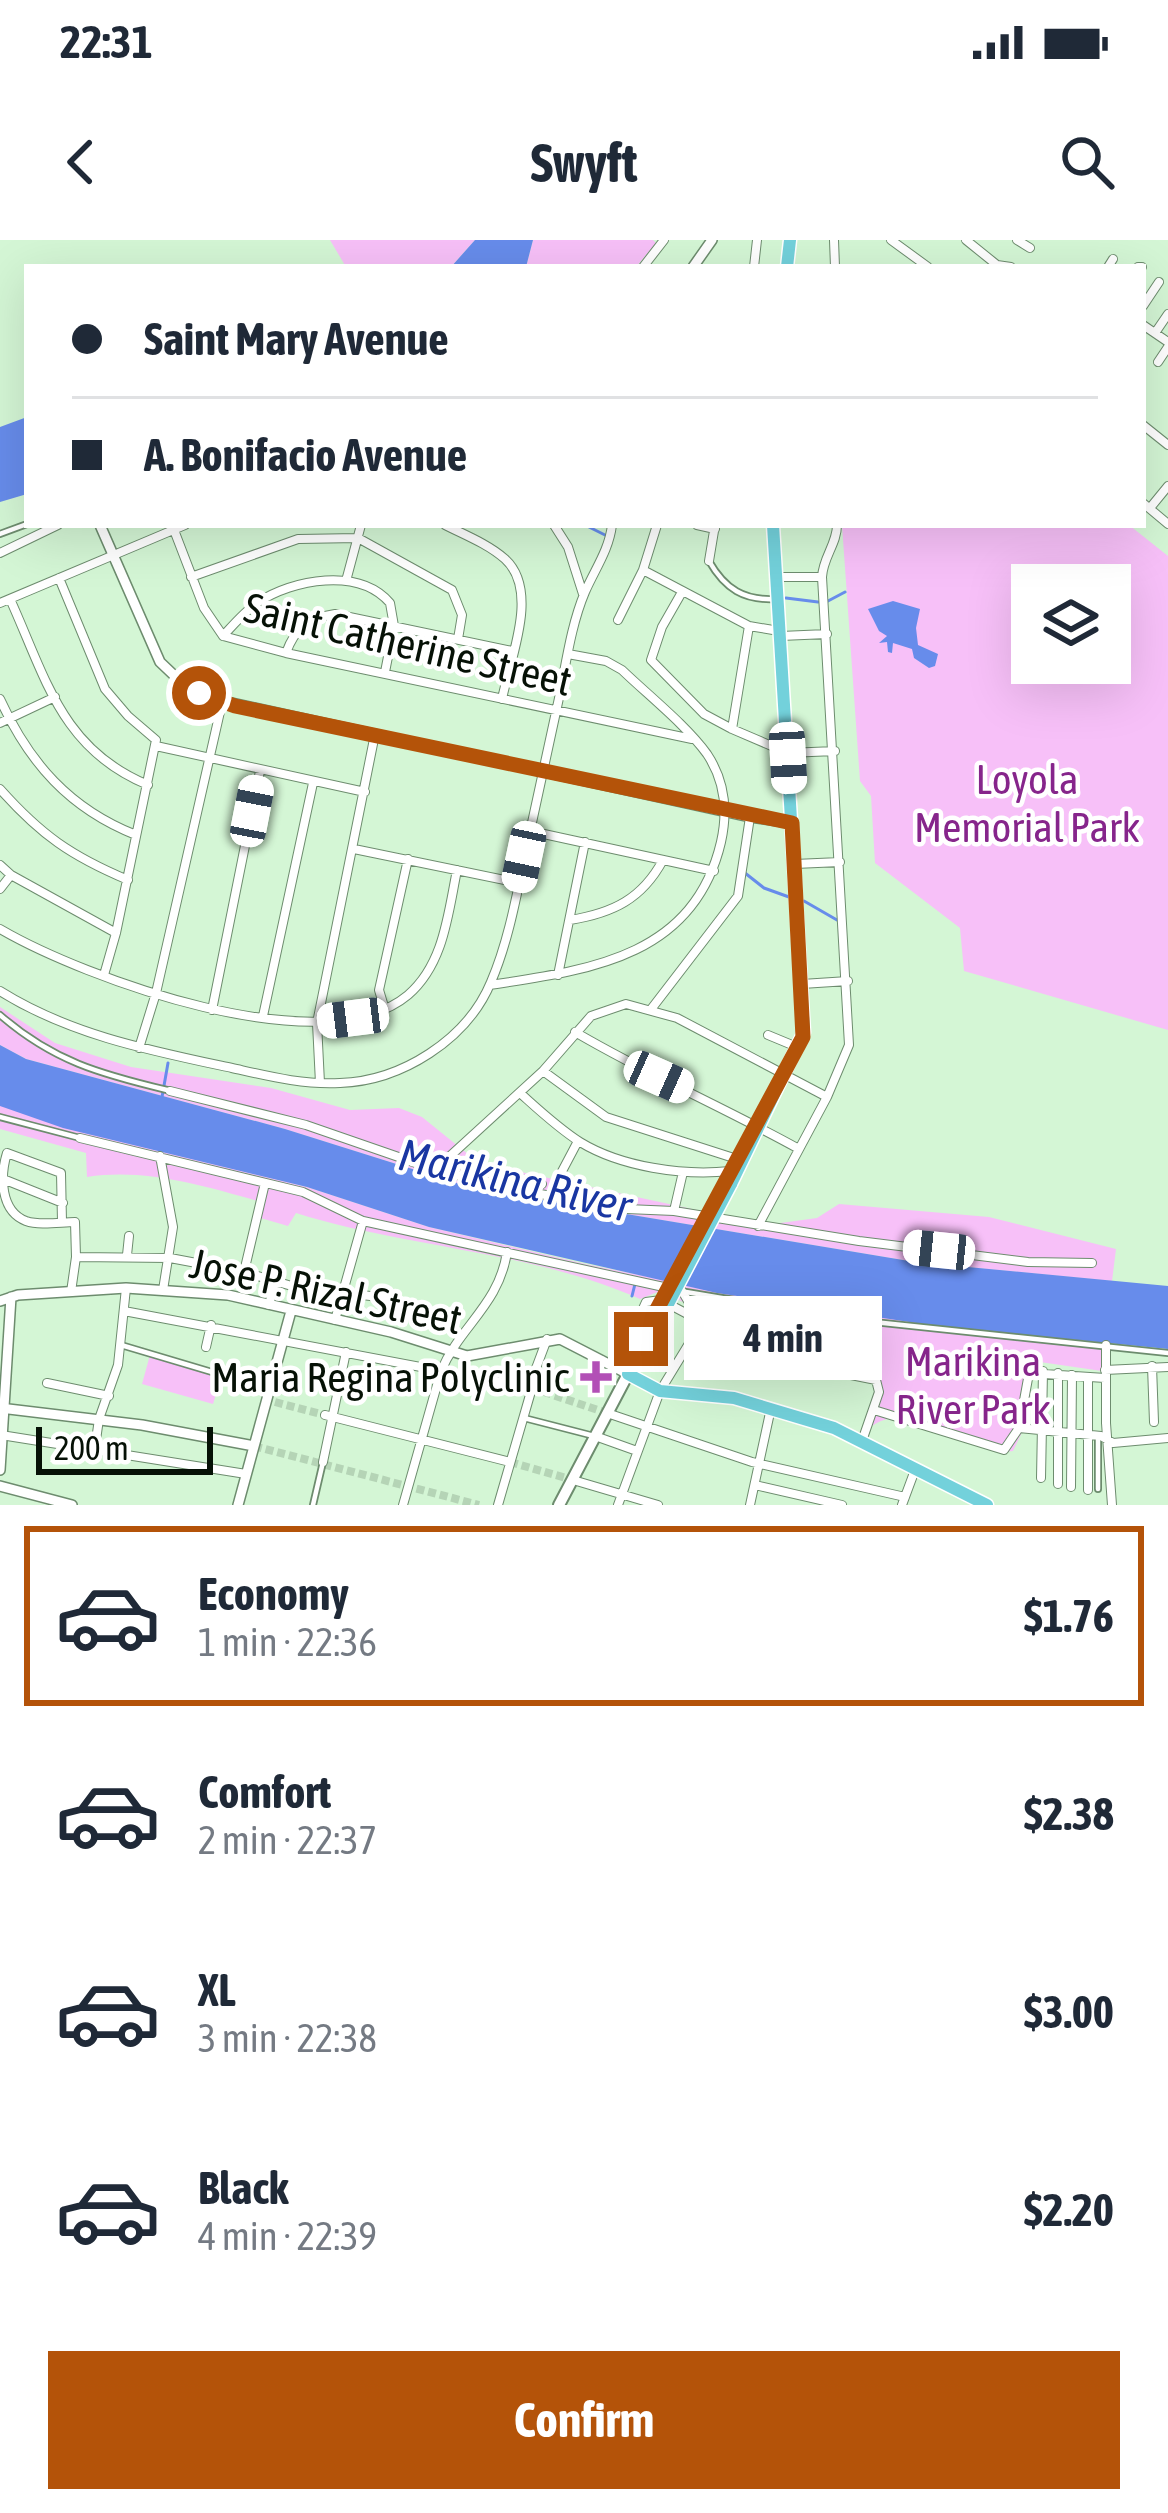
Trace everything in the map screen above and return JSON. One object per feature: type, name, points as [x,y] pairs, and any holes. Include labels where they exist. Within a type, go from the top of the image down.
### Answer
[{"type":"main road","points":[[559,1505],[804,1032],[773,528]]},
{"type":"main road","points":[[627,1367],[660,1391],[771,1406],[862,1441],[987,1505]]},
{"type":"street","points":[[834,240],[835,262]]},
{"type":"street","points":[[891,240],[924,264]]},
{"type":"street","points":[[966,240],[995,264]]},
{"type":"street","points":[[1017,240],[1030,248]]},
{"type":"street","points":[[1146,301],[1159,282]]},
{"type":"street","points":[[1155,333],[1168,314]]},
{"type":"street","points":[[1146,327],[1168,345],[1158,362]]},
{"type":"street","points":[[1168,486],[1146,506],[1168,524]]},
{"type":"street","points":[[0,553],[52,528]]},
{"type":"street","points":[[101,528],[160,662],[189,687],[222,703],[792,823]]},
{"type":"street","points":[[148,785],[100,760],[76,736],[5,601],[178,528]]},
{"type":"street","points":[[346,580],[360,528]]},
{"type":"street","points":[[451,528],[493,550],[518,576],[522,596],[502,699]]},
{"type":"street","points":[[556,528],[568,547],[583,595]]},
{"type":"street","points":[[0,991],[40,1014],[139,1048],[320,1083],[372,1079],[418,1061],[463,1024],[490,985],[519,883],[583,595],[609,542],[611,528]]},
{"type":"street","points":[[618,620],[643,570],[656,528]]},
{"type":"street","points":[[715,528],[709,561],[718,576],[745,598],[777,599]]},
{"type":"street","points":[[758,1226],[849,1045],[822,577],[837,528]]},
{"type":"street","name":"Saint Catherine Street","points":[[174,530],[204,608],[223,636],[692,740]]},
{"type":"street","points":[[191,577],[298,539],[358,538],[452,590],[462,615],[458,639]]},
{"type":"street","points":[[643,570],[748,626],[779,633],[827,634]]},
{"type":"street","points":[[776,577],[822,577]]},
{"type":"street","points":[[58,578],[105,688],[128,716],[154,736],[156,746],[104,975]]},
{"type":"street","points":[[223,636],[243,613],[286,588],[346,580],[385,596],[393,610],[385,672]]},
{"type":"street","points":[[682,592],[650,660],[704,714],[732,729],[788,753],[835,751]]},
{"type":"street","points":[[286,653],[294,634],[320,616],[334,614],[512,651]]},
{"type":"street","points":[[732,729],[748,626]]},
{"type":"street","points":[[490,985],[558,975],[635,953],[665,932],[714,871],[726,810],[706,753],[622,670],[606,661],[568,654]]},
{"type":"street","points":[[4,721],[55,697]]},
{"type":"street","points":[[0,699],[4,721],[72,801],[102,822],[136,835]]},
{"type":"street","points":[[139,1048],[156,994],[222,703]]},
{"type":"street","points":[[320,1083],[317,1023],[375,734]]},
{"type":"street","points":[[156,746],[364,792]]},
{"type":"street","points":[[212,1010],[260,771]]},
{"type":"street","points":[[263,1017],[313,783]]},
{"type":"street","points":[[0,789],[34,827],[61,848],[128,880]]},
{"type":"street","points":[[652,1008],[738,896],[750,817]]},
{"type":"street","points":[[530,831],[714,871]]},
{"type":"street","points":[[558,975],[585,842]]},
{"type":"street","points":[[354,849],[519,883]]},
{"type":"street","points":[[385,1010],[379,989],[408,859]]},
{"type":"street","points":[[570,920],[611,911],[637,897],[663,860]]},
{"type":"street","points":[[795,863],[839,862]]},
{"type":"street","points":[[0,865],[116,933]]},
{"type":"street","points":[[0,929],[38,949],[156,994],[212,1010],[317,1023],[385,1010],[410,994],[442,944],[457,870]]},
{"type":"street","points":[[0,889],[11,875]]},
{"type":"street","points":[[802,984],[848,981]]},
{"type":"street","points":[[542,1184],[449,1160],[452,1152],[543,1071],[591,1016],[611,1007],[652,1008],[827,1096]]},
{"type":"street","points":[[0,1015],[31,1042],[81,1067],[306,1125],[474,1180],[627,1209],[674,1210],[758,1226],[1028,1262],[1092,1263]]},
{"type":"street","points":[[575,1032],[800,1149]]},
{"type":"street","points":[[768,1035],[798,1048]]},
{"type":"street","points":[[543,1071],[605,1117],[731,1174]]},
{"type":"street","points":[[520,1093],[578,1141],[608,1154],[682,1172],[731,1174]]},
{"type":"street","points":[[0,1117],[303,1192],[363,1220],[677,1290],[855,1320],[1168,1353]]},
{"type":"street","points":[[559,1177],[578,1141]]},
{"type":"street","points":[[62,1222],[59,1171],[8,1152],[4,1198],[20,1217],[32,1222],[62,1222],[75,1222],[71,1292]]},
{"type":"street","points":[[160,1156],[173,1227],[164,1290]]},
{"type":"street","points":[[674,1210],[682,1172]]},
{"type":"street","points":[[3,1179],[63,1203]]},
{"type":"street","points":[[244,1271],[266,1183]]},
{"type":"street","points":[[335,1321],[363,1220]]},
{"type":"street","points":[[128,1255],[129,1236]]},
{"type":"street","points":[[403,1505],[449,1352],[490,1303],[507,1252]]},
{"type":"street","points":[[76,1257],[170,1258],[244,1271],[275,1282],[387,1298],[428,1311],[461,1337]]},
{"type":"street","points":[[268,1305],[275,1282]]},
{"type":"street","points":[[95,1447],[121,1346],[126,1288]]},
{"type":"street","name":"Jose P. Rizal Street","points":[[6,1299],[126,1288],[228,1295],[479,1356],[547,1339]]},
{"type":"street","points":[[666,1302],[677,1290]]},
{"type":"street","points":[[620,1500],[660,1391],[696,1332],[694,1311],[677,1290]]},
{"type":"street","points":[[0,1470],[6,1299]]},
{"type":"street","points":[[498,1505],[547,1339],[576,1345],[627,1367],[643,1305],[654,1299],[693,1316],[712,1334]]},
{"type":"street","points":[[124,1311],[531,1387]]},
{"type":"street","points":[[242,1504],[291,1311]]},
{"type":"street","points":[[206,1347],[211,1325]]},
{"type":"street","points":[[696,1332],[801,1365],[875,1380],[880,1387],[862,1441]]},
{"type":"street","points":[[1093,1489],[1106,1345]]},
{"type":"street","points":[[121,1346],[270,1397]]},
{"type":"street","points":[[313,1505],[346,1352]]},
{"type":"street","points":[[874,1410],[1000,1450],[1007,1448],[1019,1428],[1029,1372],[1088,1376],[1152,1366],[1167,1367],[1168,1378]]},
{"type":"street","points":[[1152,1366],[1154,1422]]},
{"type":"street","points":[[1039,1371],[1041,1478]]},
{"type":"street","points":[[1058,1373],[1058,1484]]},
{"type":"street","points":[[1071,1487],[1072,1375]]},
{"type":"street","points":[[1088,1376],[1112,1505]]},
{"type":"street","points":[[47,1383],[109,1396]]},
{"type":"street","points":[[750,1505],[771,1406]]},
{"type":"street","points":[[3,1408],[254,1446]]},
{"type":"street","points":[[608,1413],[761,1464],[903,1501],[915,1470]]},
{"type":"street","points":[[329,1415],[510,1462]]},
{"type":"street","points":[[524,1418],[637,1451]]},
{"type":"street","points":[[1019,1428],[1098,1436],[1113,1442],[1168,1438]]},
{"type":"street","points":[[2,1435],[246,1474]]},
{"type":"street","points":[[573,1480],[620,1500],[658,1505]]},
{"type":"street","points":[[755,1485],[842,1505]]},
{"type":"street","points":[[0,1486],[72,1505]]},
{"type":"green space","points":[[330,240],[475,240],[454,264],[344,264]]},
{"type":"green space","points":[[533,240],[656,243],[638,264],[527,264]]},
{"type":"green space","name":"Loyola Memorial Park","points":[[842,528],[1133,528],[1168,556],[1168,1030],[964,971],[960,928],[875,863],[871,796],[860,781]]},
{"type":"green space","name":"Marikina River Park","points":[[0,1007],[55,1043],[131,1067],[271,1088],[350,1110],[399,1108],[422,1117],[474,1159],[498,1167],[766,1225],[817,1218],[839,1204],[989,1217],[1116,1249],[1112,1281],[915,1262],[476,1189],[285,1129],[26,1059],[0,1045]]},
{"type":"green space","name":"Marikina River Park","points":[[0,1101],[85,1133],[307,1187],[429,1227],[585,1264],[807,1309],[1104,1341],[1102,1371],[1033,1361],[1028,1420],[1013,1451],[978,1446],[906,1418],[872,1426],[865,1419],[877,1383],[693,1329],[685,1303],[660,1291],[640,1299],[556,1270],[296,1213],[288,1226],[257,1217],[261,1202],[175,1180],[87,1177],[86,1153],[0,1129]]},
{"type":"green space","points":[[150,1355],[221,1378],[213,1404],[142,1384]]},
{"type":"water","points":[[475,240],[533,240],[527,264],[454,264]]},
{"type":"water","points":[[24,418],[24,495],[0,502],[0,427]]},
{"type":"water","points":[[893,601],[920,609],[918,645],[938,654],[935,666],[929,668],[914,658],[912,649],[893,643],[892,653],[887,642],[879,643],[887,636],[879,631],[868,609]]},
{"type":"water","points":[[0,1045],[26,1059],[285,1129],[476,1189],[915,1262],[1168,1286],[1168,1349],[936,1326],[717,1293],[429,1227],[307,1187],[63,1128],[0,1106]]},
{"type":"waterway","points":[[591,528],[605,535]]},
{"type":"waterway","points":[[828,601],[845,592]]},
{"type":"waterway","points":[[786,598],[818,602]]},
{"type":"waterway","points":[[745,873],[764,888],[789,897]]},
{"type":"waterway","points":[[804,901],[837,920]]},
{"type":"waterway","points":[[162,1097],[168,1063]]},
{"type":"waterway","points":[[632,1296],[636,1280]]},
{"type":"tunnel","points":[[532,1388],[607,1413]]},
{"type":"tunnel","points":[[275,1402],[325,1415]]},
{"type":"tunnel","points":[[254,1446],[479,1505]]},
{"type":"tunnel","points":[[510,1462],[573,1480]]},
{"type":"place","name":"Maria Regina Polyclinic","points":[[596,1377]]},
{"type":"route","points":[[199,693],[235,706],[792,823],[803,1037],[641,1339]]},
{"type":"water label","name":"Marikina River","points":[[515,1180]]}]
